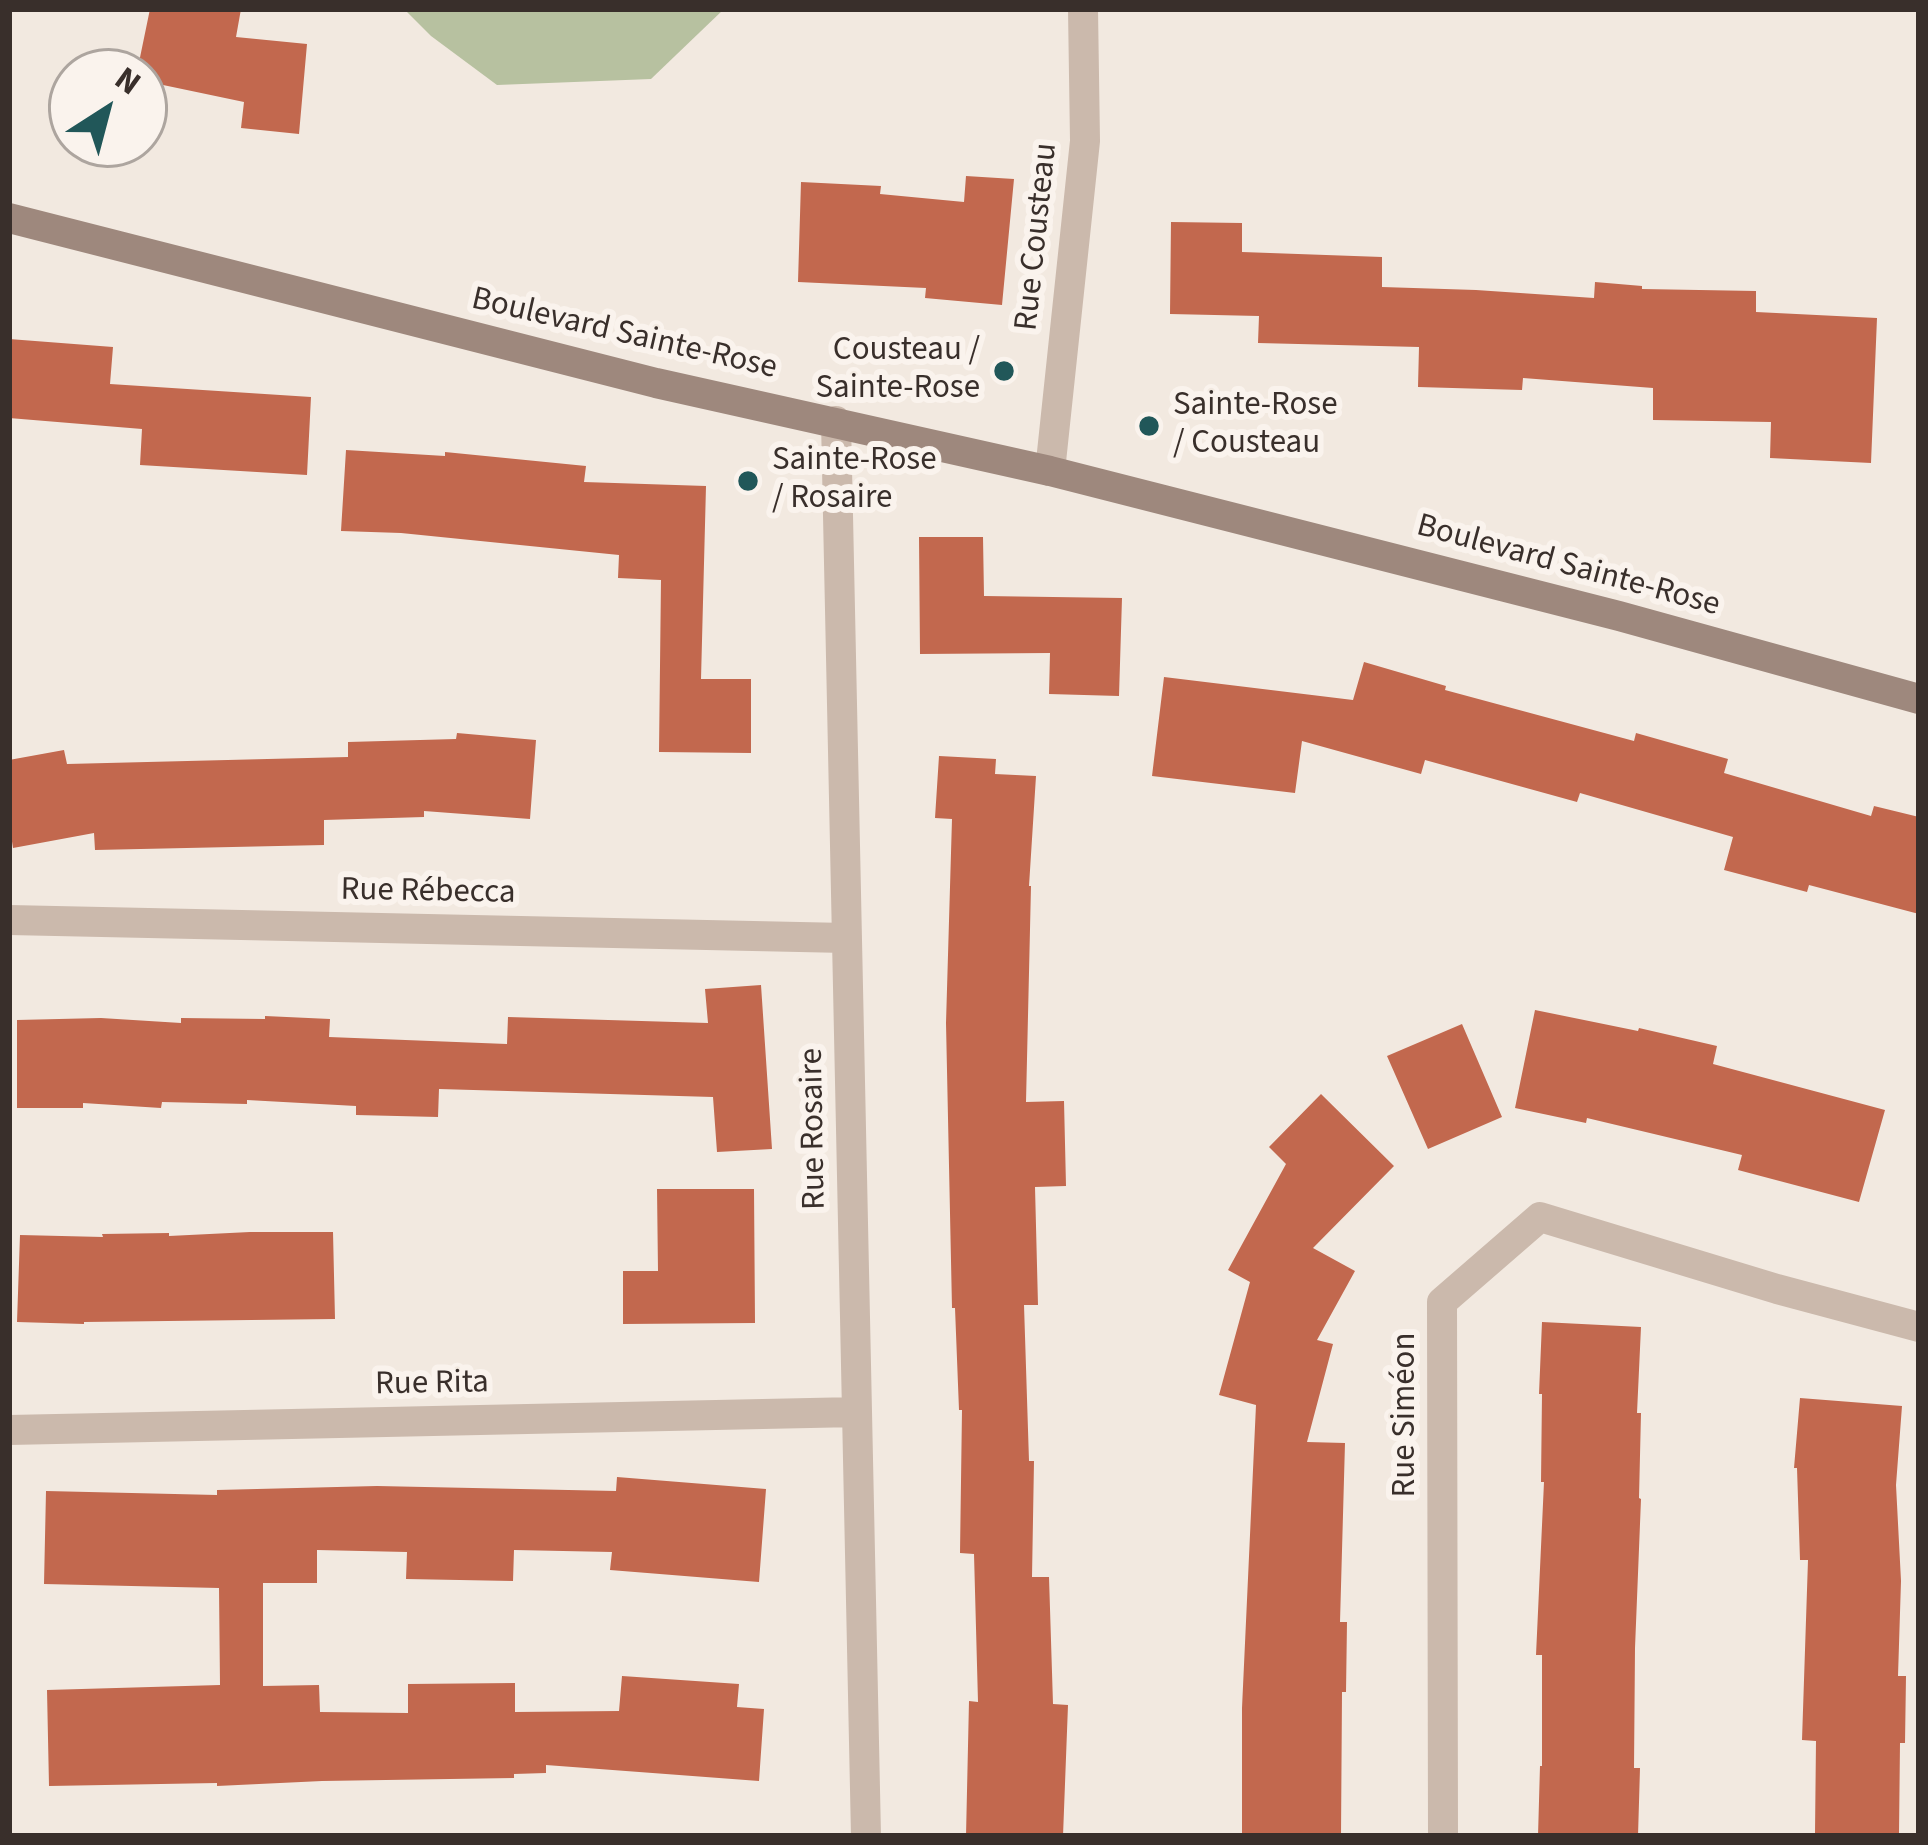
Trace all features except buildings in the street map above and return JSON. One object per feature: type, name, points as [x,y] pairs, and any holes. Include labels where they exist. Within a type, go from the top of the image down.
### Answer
[{"type":"street","name":"Rue Cousteau","points":[[1050,471],[1085,141],[1083,9]]},
{"type":"street","name":"Boulevard Sainte-Rose","points":[[9,218],[656,382],[1050,471],[1619,616],[1919,699]]},
{"type":"street","name":"Rue Rosaire","points":[[836,421],[866,1836]]},
{"type":"street","name":"Rue Rébecca","points":[[9,920],[846,938]]},
{"type":"street","name":"Rue Siméon","points":[[1443,1836],[1442,1302],[1540,1217],[1919,1328]]},
{"type":"street","name":"Rue Rita","points":[[9,1430],[857,1412]]},
{"type":"green space","points":[[404,9],[724,9],[651,79],[497,85],[431,36]]},
{"type":"place","name":"Cousteau / Sainte-Rose","points":[[1004,371]]},
{"type":"place","name":"Sainte-Rose / Cousteau","points":[[1149,426]]},
{"type":"place","name":"Sainte-Rose / Rosaire","points":[[748,481]]}]
